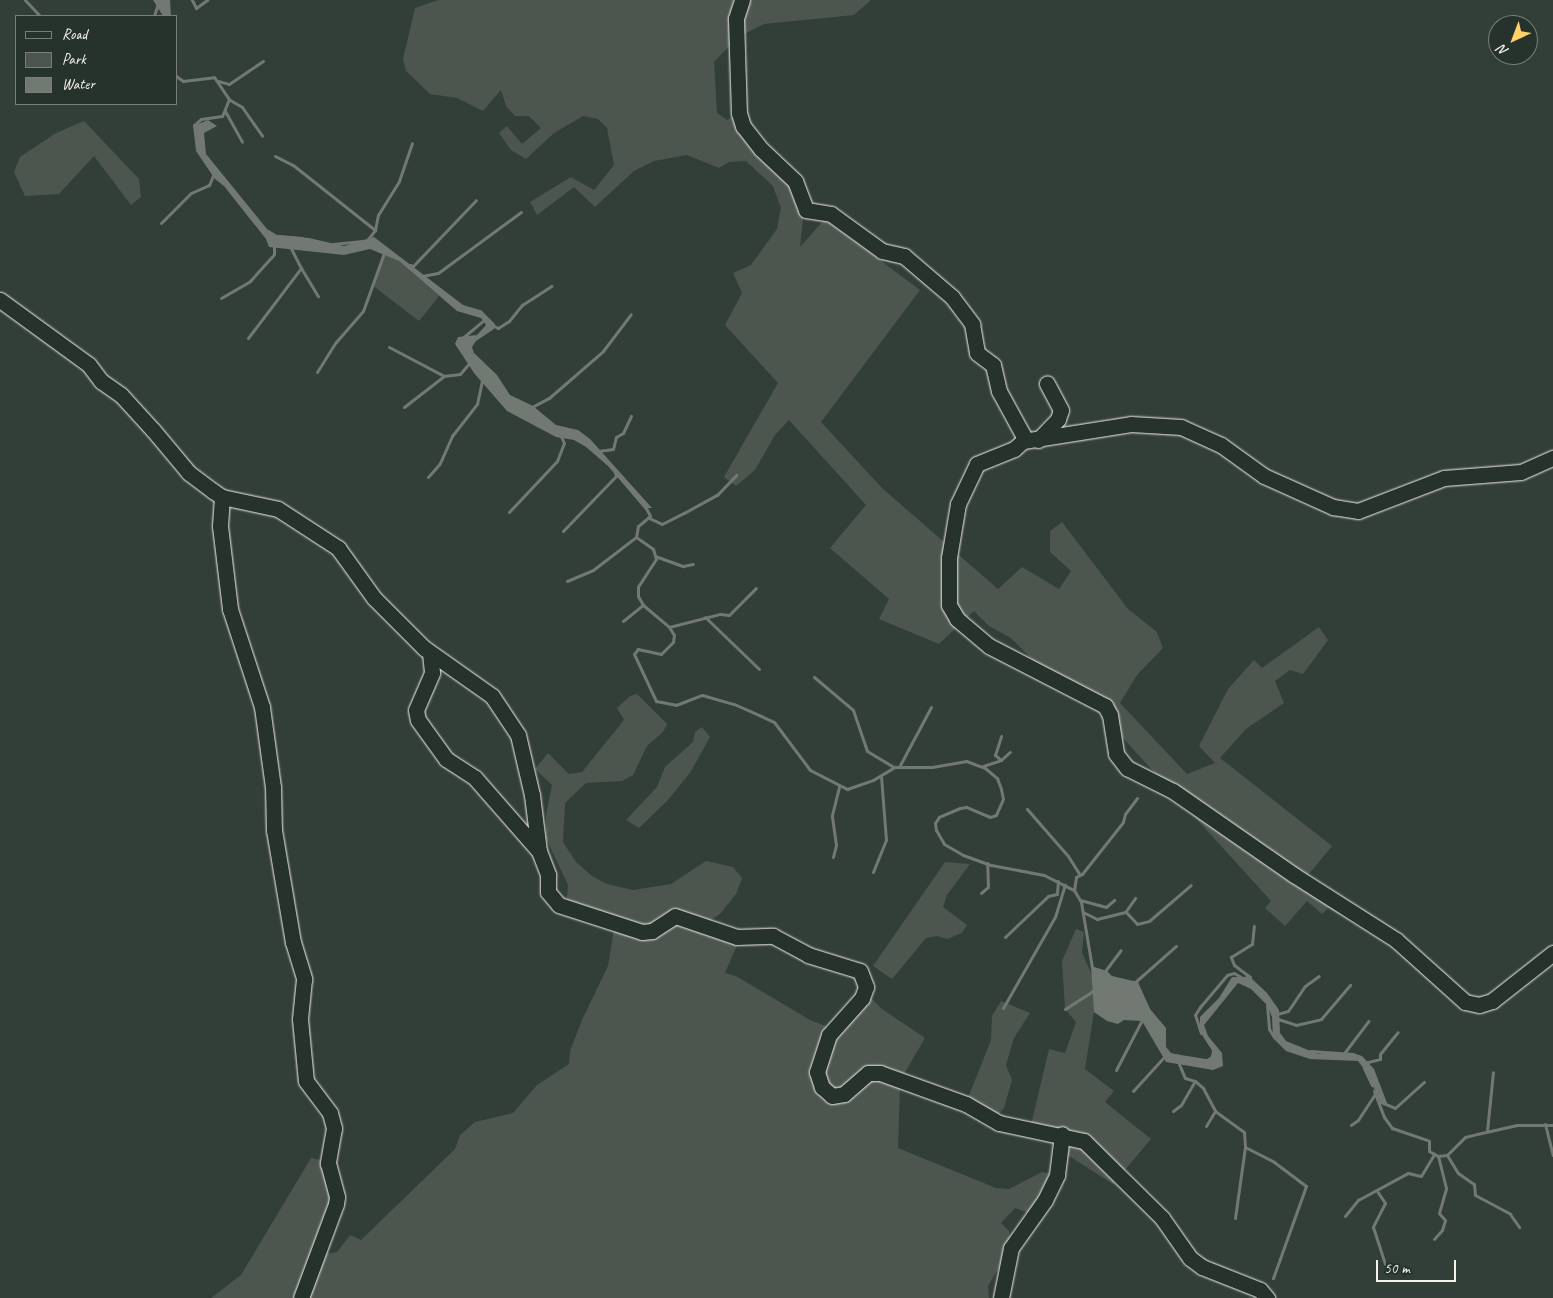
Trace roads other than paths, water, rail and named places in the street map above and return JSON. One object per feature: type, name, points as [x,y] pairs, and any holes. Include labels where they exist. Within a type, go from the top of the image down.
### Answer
[{"type":"street","points":[[742,0],[736,20],[739,113],[743,126],[761,150],[795,181],[806,210],[831,214],[882,252],[904,256],[952,297],[972,324],[976,353],[993,365],[995,381],[1022,432],[1023,441]]},
{"type":"street","points":[[0,300],[89,365],[101,381],[121,396],[154,430],[189,473],[222,497],[278,509],[338,548],[374,598],[430,653],[492,696],[518,735],[532,795],[539,851],[548,875],[548,892],[562,907],[642,932],[652,931],[675,916],[737,937],[772,936],[808,955],[860,971],[866,987],[862,998],[828,1035],[816,1072],[822,1087],[832,1096],[844,1094],[868,1073],[880,1073],[966,1104],[999,1123],[1062,1134],[1084,1141],[1132,1186],[1168,1225],[1190,1258],[1212,1272],[1260,1290],[1267,1298]]},
{"type":"street","points":[[1038,440],[1058,419],[1061,410],[1047,384]]},
{"type":"street","points":[[1553,458],[1521,472],[1444,478],[1358,511],[1333,507],[1264,476],[1221,444],[1181,427],[1131,424],[1023,441],[1014,449],[977,464],[956,511],[949,558],[949,605],[964,626],[989,646],[1104,706],[1110,715],[1116,754],[1127,768],[1173,791],[1294,875],[1396,940],[1465,1002],[1479,1005],[1492,1001],[1553,953]]},
{"type":"street","points":[[222,497],[220,526],[230,609],[262,707],[274,787],[274,830],[293,942],[304,979],[300,1019],[306,1081],[330,1113],[334,1128],[328,1163],[336,1204],[300,1298]]},
{"type":"street","points":[[430,653],[432,673],[416,710],[418,720],[446,759],[475,778],[539,851]]},
{"type":"street","points":[[1001,1298],[1011,1248],[1045,1200],[1057,1175],[1062,1134]]},
{"type":"water","points":[[153,0],[170,0],[171,15],[162,15]]},
{"type":"water","points":[[208,120],[217,126],[204,133],[206,154],[267,229],[277,235],[309,238],[344,246],[374,237],[467,308],[481,310],[495,324],[494,329],[476,341],[472,347],[474,353],[497,375],[510,395],[533,406],[556,425],[578,430],[590,439],[652,508],[647,508],[648,513],[608,466],[586,447],[574,440],[556,437],[507,411],[474,373],[455,344],[458,337],[477,335],[486,325],[481,318],[457,311],[399,261],[370,249],[344,255],[269,247],[266,239],[224,186],[215,179],[196,151],[196,125]]},
{"type":"water","points":[[1091,966],[1107,971],[1112,976],[1138,982],[1150,1009],[1166,1028],[1166,1047],[1171,1053],[1208,1062],[1213,1052],[1200,1032],[1200,1017],[1219,998],[1232,977],[1250,977],[1267,993],[1279,1010],[1280,1033],[1286,1041],[1318,1054],[1353,1053],[1362,1056],[1374,1069],[1387,1103],[1381,1104],[1367,1073],[1358,1061],[1310,1059],[1286,1051],[1273,1038],[1272,1017],[1267,1005],[1251,989],[1238,983],[1204,1025],[1208,1036],[1222,1053],[1223,1066],[1213,1070],[1166,1062],[1142,1021],[1124,1020],[1118,1024],[1107,1021],[1094,1012]]},
{"type":"waterway","points":[[25,0],[39,15]]},
{"type":"waterway","points":[[154,15],[159,0]]},
{"type":"waterway","points":[[192,0],[196,8],[207,0]]},
{"type":"waterway","points":[[218,81],[229,84],[263,61]]},
{"type":"waterway","points":[[178,77],[183,81],[214,77],[229,99],[222,116],[201,119],[194,125],[197,149]]},
{"type":"waterway","points":[[230,100],[242,107],[262,136]]},
{"type":"waterway","points":[[225,111],[242,142]]},
{"type":"waterway","points":[[368,239],[375,230],[378,215],[399,181],[412,143]]},
{"type":"waterway","points":[[275,156],[293,165],[375,230]]},
{"type":"waterway","points":[[161,223],[191,193],[209,185],[214,173]]},
{"type":"waterway","points":[[410,265],[413,266],[476,200]]},
{"type":"waterway","points":[[422,276],[438,273],[521,212]]},
{"type":"waterway","points":[[278,236],[302,238]]},
{"type":"waterway","points":[[333,244],[370,240]]},
{"type":"waterway","points":[[221,298],[250,281],[274,254],[274,244]]},
{"type":"waterway","points":[[248,338],[301,268],[289,244]]},
{"type":"waterway","points":[[317,372],[336,342],[363,311],[384,253]]},
{"type":"waterway","points":[[301,268],[318,296]]},
{"type":"waterway","points":[[492,325],[498,328],[509,321],[522,305],[551,286]]},
{"type":"waterway","points":[[462,306],[476,310]]},
{"type":"waterway","points":[[530,408],[549,398],[603,351],[631,314]]},
{"type":"waterway","points":[[460,340],[484,320]]},
{"type":"waterway","points":[[389,347],[444,376],[460,374],[470,362]]},
{"type":"waterway","points":[[404,407],[444,376]]},
{"type":"waterway","points":[[428,477],[440,463],[452,436],[477,404],[483,376]]},
{"type":"waterway","points":[[598,451],[613,449],[616,437],[623,433],[631,416]]},
{"type":"waterway","points":[[509,512],[557,461],[564,443],[560,434]]},
{"type":"waterway","points":[[563,531],[616,476],[615,473]]},
{"type":"waterway","points":[[649,518],[662,524],[717,495],[736,475]]},
{"type":"waterway","points":[[645,506],[650,516],[638,526],[636,537],[653,549],[656,559],[638,587],[638,596],[643,605],[669,627],[674,635],[673,642],[661,654],[638,649],[634,654],[656,701],[676,705],[702,695],[734,704],[761,716],[774,722],[810,770],[847,789],[873,780],[895,767],[932,767],[966,761],[985,768],[997,778],[1001,789],[1003,799],[996,815],[990,817],[966,807],[960,808],[939,817],[935,823],[936,830],[944,844],[963,855],[991,865],[1044,875],[1074,890],[1081,902],[1092,968]]},
{"type":"waterway","points":[[567,581],[593,570],[636,537]]},
{"type":"waterway","points":[[655,556],[683,566],[693,564]]},
{"type":"waterway","points":[[669,627],[720,614],[729,615],[756,588]]},
{"type":"waterway","points":[[623,621],[643,605]]},
{"type":"waterway","points":[[705,617],[759,669]]},
{"type":"waterway","points":[[814,677],[853,710],[867,751],[894,767]]},
{"type":"waterway","points":[[899,767],[931,707]]},
{"type":"waterway","points":[[1001,736],[995,755],[1001,760]]},
{"type":"waterway","points":[[983,766],[1001,760],[1010,752]]},
{"type":"waterway","points":[[873,872],[886,840],[881,776]]},
{"type":"waterway","points":[[833,857],[836,845],[832,815],[839,786]]},
{"type":"waterway","points":[[1074,890],[1076,877],[1082,874],[1123,822],[1125,814],[1137,798]]},
{"type":"waterway","points":[[1027,809],[1068,856],[1080,875]]},
{"type":"waterway","points":[[981,893],[988,887],[987,863]]},
{"type":"waterway","points":[[1005,937],[1048,896],[1057,894],[1058,881]]},
{"type":"waterway","points":[[1003,1008],[1055,917],[1065,884]]},
{"type":"waterway","points":[[1083,912],[1097,919],[1126,912],[1137,924],[1149,921],[1191,885]]},
{"type":"waterway","points":[[1126,911],[1135,898]]},
{"type":"waterway","points":[[1080,900],[1106,907],[1114,900]]},
{"type":"waterway","points":[[1246,977],[1250,977],[1234,965],[1231,957],[1252,944],[1254,926]]},
{"type":"waterway","points":[[1134,983],[1176,946]]},
{"type":"waterway","points":[[1105,971],[1121,950]]},
{"type":"waterway","points":[[1201,1033],[1195,1015],[1200,1007],[1227,975],[1234,973],[1241,977]]},
{"type":"waterway","points":[[1277,1014],[1288,1011],[1305,986],[1319,976]]},
{"type":"waterway","points":[[1278,1019],[1296,1025],[1321,1019],[1350,985]]},
{"type":"waterway","points":[[1065,1009],[1094,990]]},
{"type":"waterway","points":[[1267,1005],[1269,1029],[1274,1037]]},
{"type":"waterway","points":[[1116,1070],[1143,1018]]},
{"type":"waterway","points":[[1345,1052],[1368,1021]]},
{"type":"waterway","points":[[1364,1063],[1380,1059],[1380,1054],[1398,1032]]},
{"type":"waterway","points":[[1174,1055],[1207,1060],[1212,1057],[1213,1050]]},
{"type":"waterway","points":[[1310,1051],[1353,1054]]},
{"type":"waterway","points":[[1133,1091],[1164,1057]]},
{"type":"waterway","points":[[1179,1064],[1185,1078],[1195,1081],[1203,1088],[1215,1111],[1244,1132],[1245,1147],[1274,1162],[1306,1186],[1273,1278]]},
{"type":"waterway","points":[[1364,1068],[1372,1085]]},
{"type":"waterway","points":[[1487,1131],[1493,1072]]},
{"type":"waterway","points":[[1173,1111],[1181,1105],[1195,1081]]},
{"type":"waterway","points":[[1381,1102],[1395,1108],[1424,1082]]},
{"type":"waterway","points":[[1374,1091],[1384,1117],[1392,1128],[1429,1141],[1429,1151],[1438,1156],[1447,1155],[1465,1137],[1517,1125],[1553,1125]]},
{"type":"waterway","points":[[1351,1125],[1358,1120],[1375,1094]]},
{"type":"waterway","points":[[1206,1126],[1215,1111]]},
{"type":"waterway","points":[[1545,1124],[1553,1155]]},
{"type":"waterway","points":[[1235,1218],[1245,1147]]},
{"type":"waterway","points":[[1345,1216],[1358,1200],[1408,1173],[1421,1176],[1434,1154]]},
{"type":"waterway","points":[[1447,1155],[1458,1173],[1474,1184],[1475,1195],[1510,1214],[1519,1227]]},
{"type":"waterway","points":[[1434,1239],[1442,1230],[1445,1220],[1439,1213],[1446,1188],[1438,1156]]},
{"type":"waterway","points":[[1377,1191],[1385,1203],[1373,1227],[1385,1264]]}]
